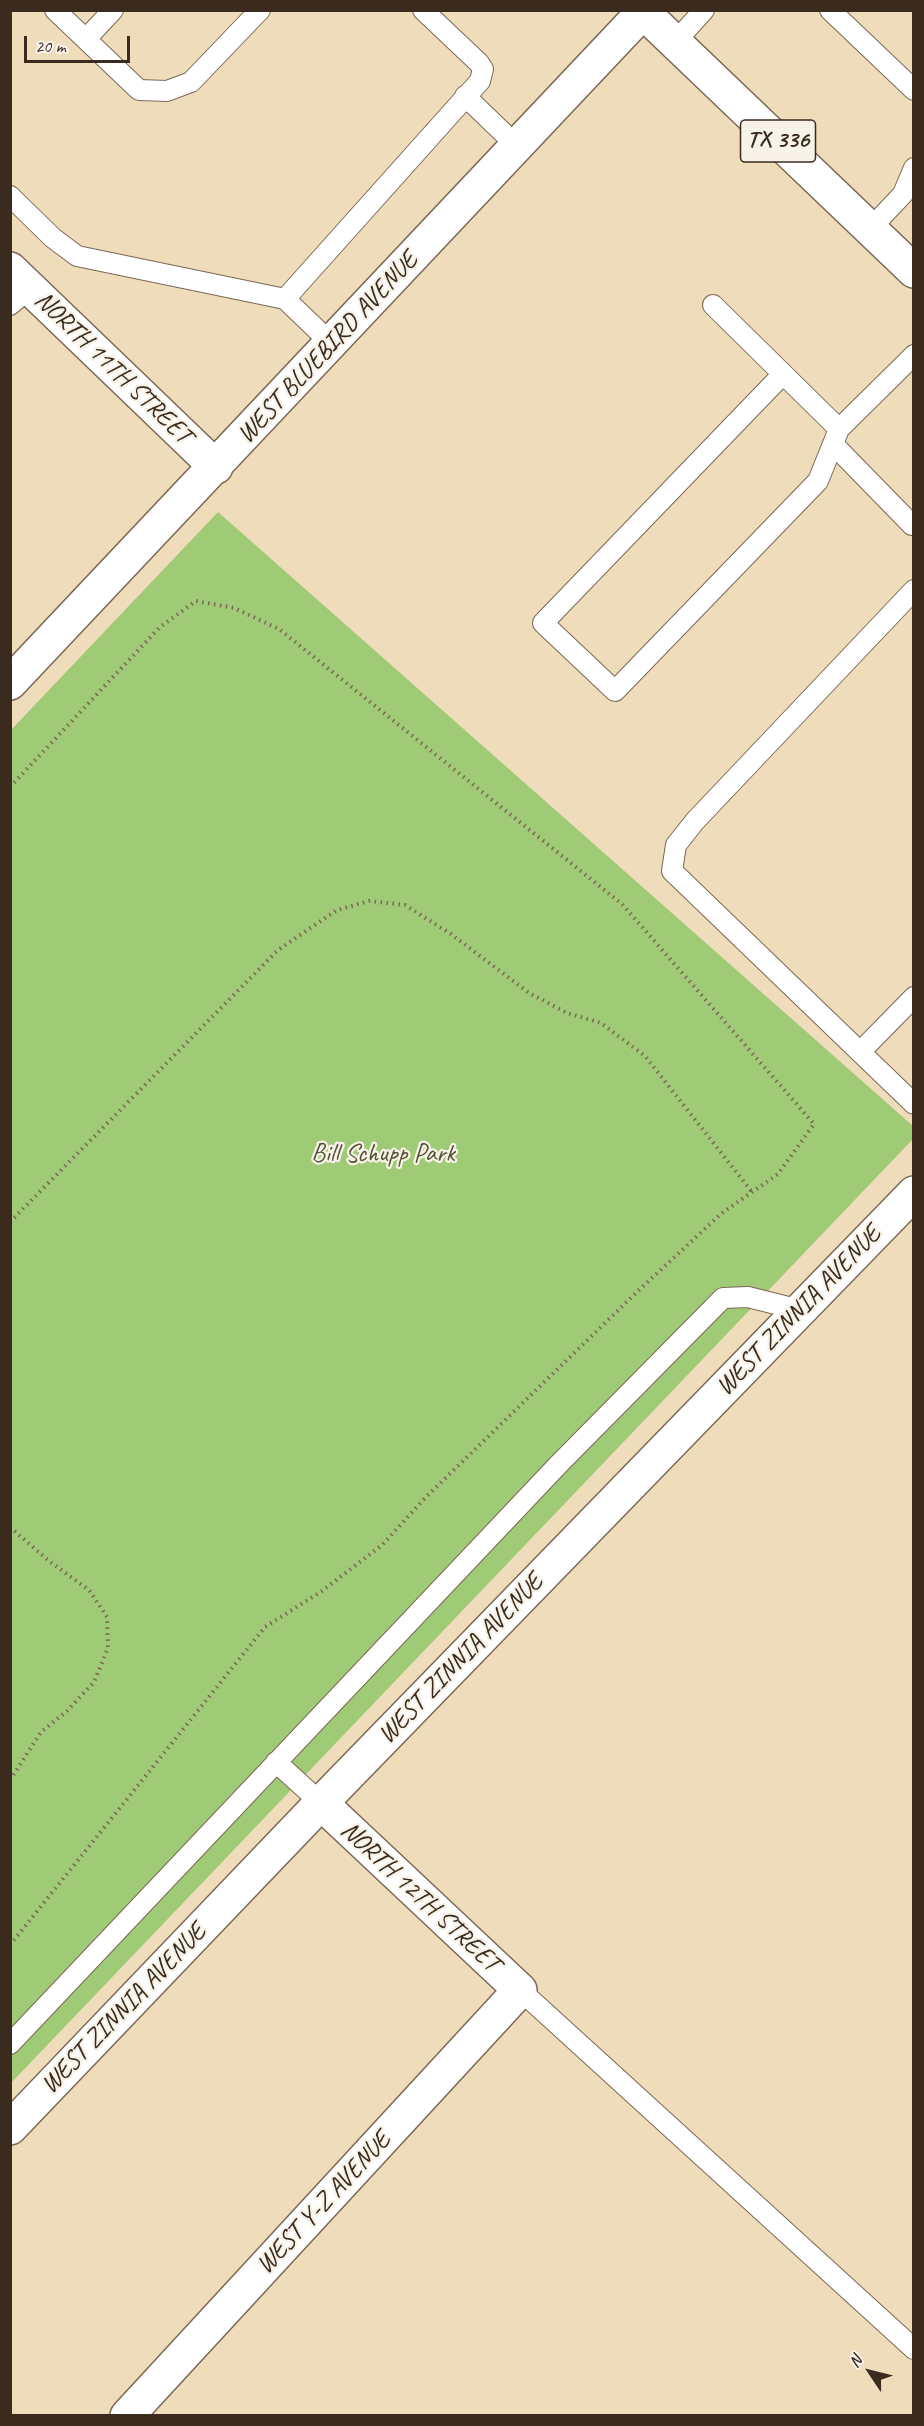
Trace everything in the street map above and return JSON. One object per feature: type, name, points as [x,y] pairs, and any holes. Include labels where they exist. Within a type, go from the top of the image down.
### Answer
[{"type":"street","name":"TX 336","points":[[642,11],[914,271]]},
{"type":"street","name":"WEST BLUEBIRD AVENUE","points":[[10,683],[332,344],[642,11]]},
{"type":"street","name":"NORTH 11TH STREET","points":[[17,287],[216,467]]},
{"type":"street","name":"WEST ZINNIA AVENUE","points":[[10,2128],[321,1803],[800,1310],[909,1206]]},
{"type":"street","name":"NORTH 12TH STREET","points":[[321,1803],[520,1990]]},
{"type":"street","name":"WEST Y-Z AVENUE","points":[[127,2415],[520,1990]]},
{"type":"lane","points":[[55,10],[139,90],[167,91],[191,82],[260,10]]},
{"type":"lane","points":[[86,39],[113,10]]},
{"type":"lane","points":[[285,299],[480,81],[483,69],[423,10]]},
{"type":"lane","points":[[675,42],[704,10]]},
{"type":"lane","points":[[830,10],[914,90]]},
{"type":"lane","points":[[465,96],[517,146]]},
{"type":"lane","points":[[870,229],[903,194],[914,168]]},
{"type":"lane","points":[[10,196],[53,238],[77,256],[285,299],[332,344]]},
{"type":"lane","points":[[713,305],[783,374],[912,525]]},
{"type":"lane","points":[[783,374],[543,623],[615,691],[818,481],[836,437],[914,355]]},
{"type":"lane","points":[[914,590],[695,821],[676,845],[672,871],[914,1104]]},
{"type":"lane","points":[[861,1051],[914,997]]},
{"type":"lane","points":[[10,2044],[558,1465],[723,1298],[748,1297],[800,1310]]},
{"type":"lane","points":[[276,1762],[321,1803]]},
{"type":"lane","points":[[520,1990],[914,2349]]},
{"type":"path","points":[[10,787],[160,627],[196,601],[234,608],[279,629],[621,904],[814,1124],[778,1174],[722,1213],[639,1290],[428,1496],[382,1545],[322,1591],[265,1627],[10,1945]]},
{"type":"path","points":[[10,1222],[278,950],[337,910],[369,901],[405,905],[451,934],[529,993],[567,1013],[601,1023],[645,1056],[752,1192]]},
{"type":"path","points":[[10,1527],[49,1561],[89,1590],[107,1617],[108,1648],[94,1682],[67,1711],[41,1732],[10,1780]]},
{"type":"green space","name":"Bill Schupp Park","points":[[218,512],[913,1126],[913,1139],[11,2083],[11,730]]}]
